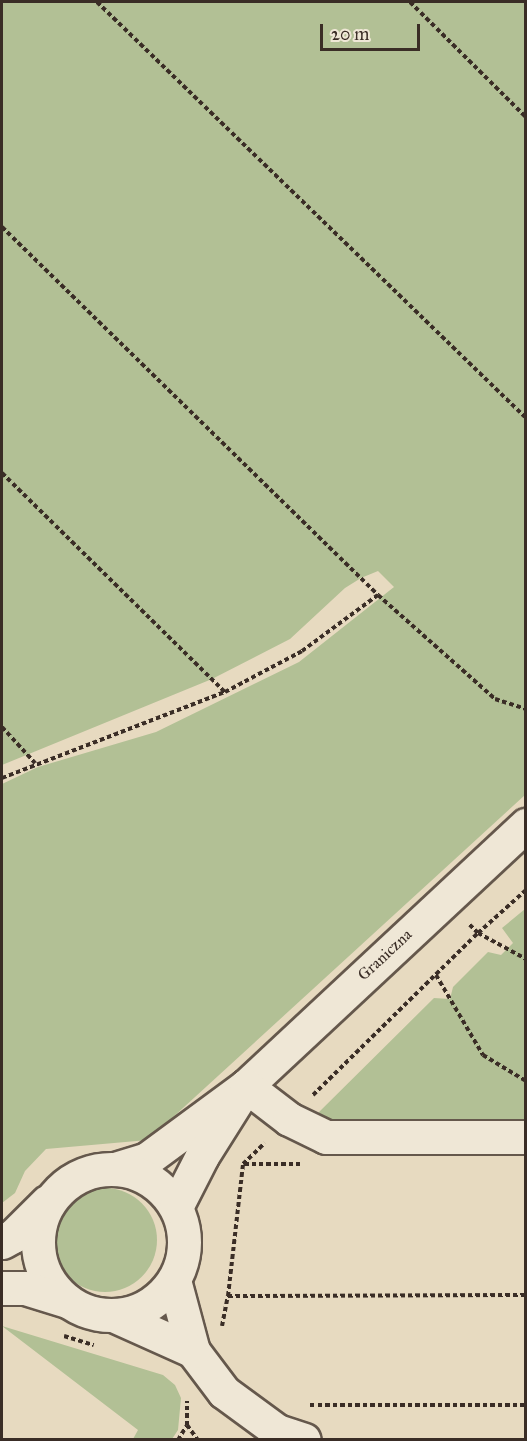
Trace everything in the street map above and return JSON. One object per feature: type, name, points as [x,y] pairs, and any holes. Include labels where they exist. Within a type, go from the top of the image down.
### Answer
[{"type":"street","name":"Graniczna","points":[[118,1168],[147,1159],[246,1086],[525,825]]},
{"type":"street","name":"Graniczna","points":[[176,1207],[202,1156],[246,1086]]},
{"type":"street","points":[[246,1086],[289,1119],[326,1137],[525,1137]]},
{"type":"street","points":[[2,1242],[13,1236],[72,1179],[94,1170],[118,1168],[141,1174],[160,1187],[176,1207],[184,1231],[184,1248],[174,1280],[150,1303],[136,1311],[113,1316]]},
{"type":"street","points":[[54,1194],[42,1215],[37,1239],[44,1269],[51,1284],[67,1301]]},
{"type":"street","points":[[174,1280],[193,1351],[224,1392],[276,1431],[303,1440]]},
{"type":"street","points":[[2,1288],[25,1288],[67,1301],[89,1312],[113,1316],[193,1351]]},
{"type":"path","points":[[97,2],[525,417]]},
{"type":"path","points":[[410,2],[525,117]]},
{"type":"path","points":[[2,227],[378,595],[495,699],[525,709]]},
{"type":"path","points":[[2,473],[225,692]]},
{"type":"path","points":[[2,778],[35,763],[225,692],[302,651],[378,595]]},
{"type":"path","points":[[2,727],[35,763]]},
{"type":"path","points":[[525,890],[478,933],[525,959]]},
{"type":"path","points":[[519,897],[525,898]]},
{"type":"path","points":[[436,975],[483,1055],[525,1081]]},
{"type":"path","points":[[228,1296],[525,1295]]},
{"type":"path","points":[[58,1335],[104,1347]]},
{"type":"path","points":[[178,1440],[187,1425],[188,1404],[185,1394]]},
{"type":"path","points":[[301,1405],[525,1405]]},
{"type":"path","points":[[187,1425],[198,1440]]},
{"type":"green space","points":[[2,2],[525,2],[525,795],[148,1140],[46,1149],[25,1171],[15,1193],[2,1203],[2,784],[38,767],[156,732],[299,662],[394,587],[378,571],[361,578],[345,588],[290,639],[212,679],[2,765]]},
{"type":"green space","points":[[525,909],[525,1127],[349,1129],[314,1117],[434,998],[450,999],[453,987],[488,952],[501,955],[513,943],[502,928]]},
{"type":"green space","points":[[105,1188],[125,1192],[142,1203],[153,1220],[157,1240],[153,1260],[142,1277],[125,1288],[105,1292],[85,1288],[68,1277],[57,1260],[53,1240],[57,1220],[68,1203],[85,1192]]},
{"type":"green space","points":[[2,1326],[163,1375],[175,1385],[181,1398],[178,1430],[172,1439],[133,1439],[138,1430]]}]
